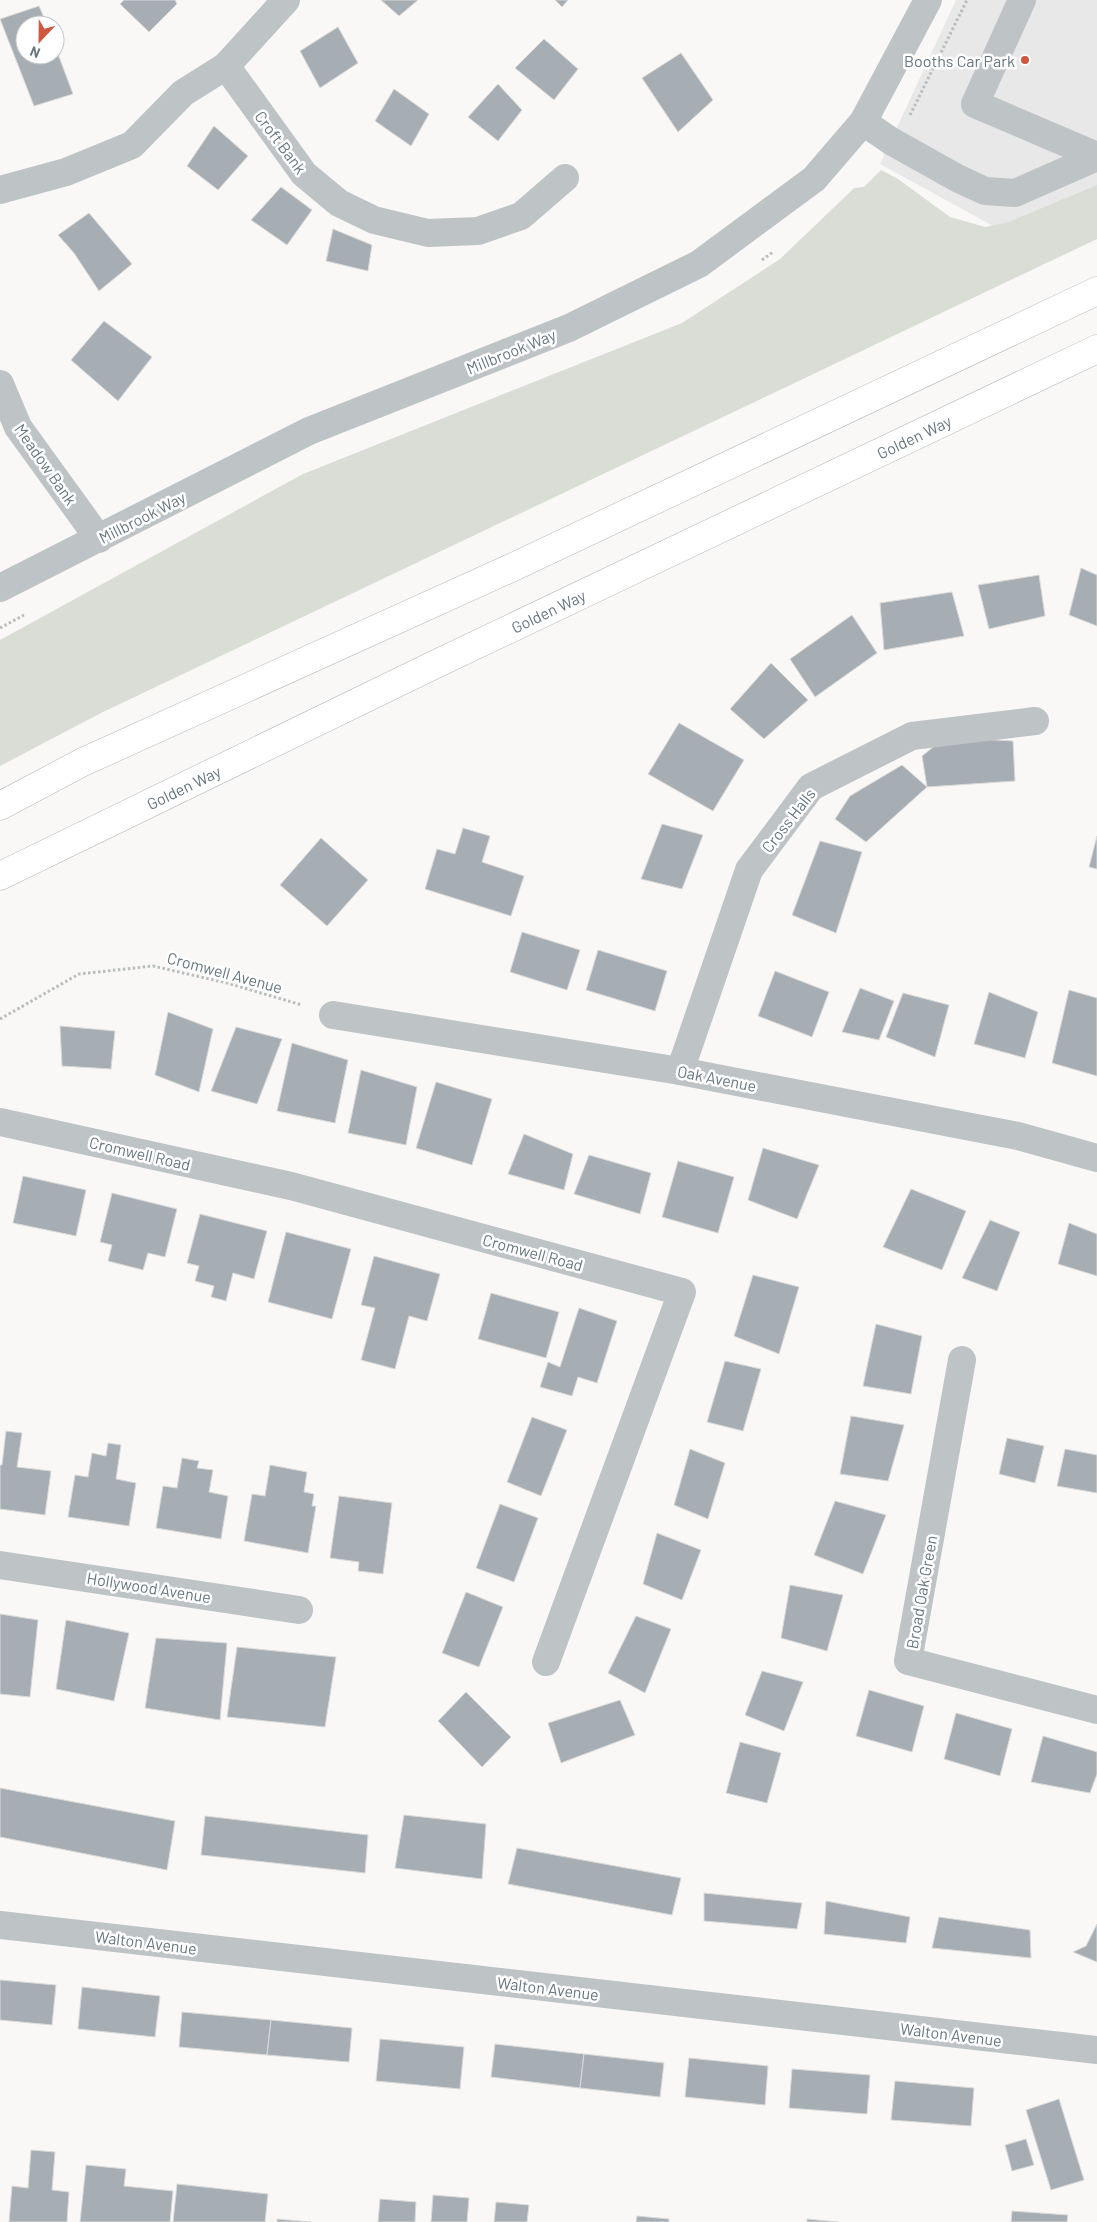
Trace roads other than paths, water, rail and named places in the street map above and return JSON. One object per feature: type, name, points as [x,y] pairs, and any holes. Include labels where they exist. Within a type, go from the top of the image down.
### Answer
[{"type":"highway","points":[[0,806],[83,762],[511,568],[1097,291]]},
{"type":"highway","name":"Golden Way","points":[[0,876],[429,668],[1097,349]]},
{"type":"street","points":[[0,190],[66,172],[132,145],[183,93],[226,66],[286,0]]},
{"type":"street","name":"Millbrook Way","points":[[0,588],[308,431],[569,328],[699,264],[814,179],[862,122],[928,0]]},
{"type":"street","points":[[1022,0],[975,104],[1097,156]]},
{"type":"street","name":"Croft Bank","points":[[226,66],[304,174],[338,203],[374,220],[428,233],[478,231],[521,216],[565,178]]},
{"type":"street","points":[[862,122],[891,141],[957,178],[985,191],[1015,193],[1097,156]]},
{"type":"street","name":"Meadow Bank","points":[[0,384],[18,427],[99,539]]},
{"type":"street","name":"Cross Halls","points":[[680,1071],[749,870],[811,787],[912,736],[1035,721]]},
{"type":"street","name":"Oak Avenue","points":[[333,1015],[680,1071],[1018,1136],[1097,1158]]},
{"type":"street","name":"Cromwell Road","points":[[0,1122],[291,1186],[682,1292],[546,1662]]},
{"type":"street","name":"Broad Oak Green","points":[[962,1360],[908,1661],[1097,1710]]},
{"type":"street","name":"Hollywood Avenue","points":[[0,1565],[299,1610]]},
{"type":"street","name":"Walton Avenue","points":[[0,1925],[1097,2050]]},
{"type":"place","name":"Booths Car Park","points":[[1025,60]]}]
